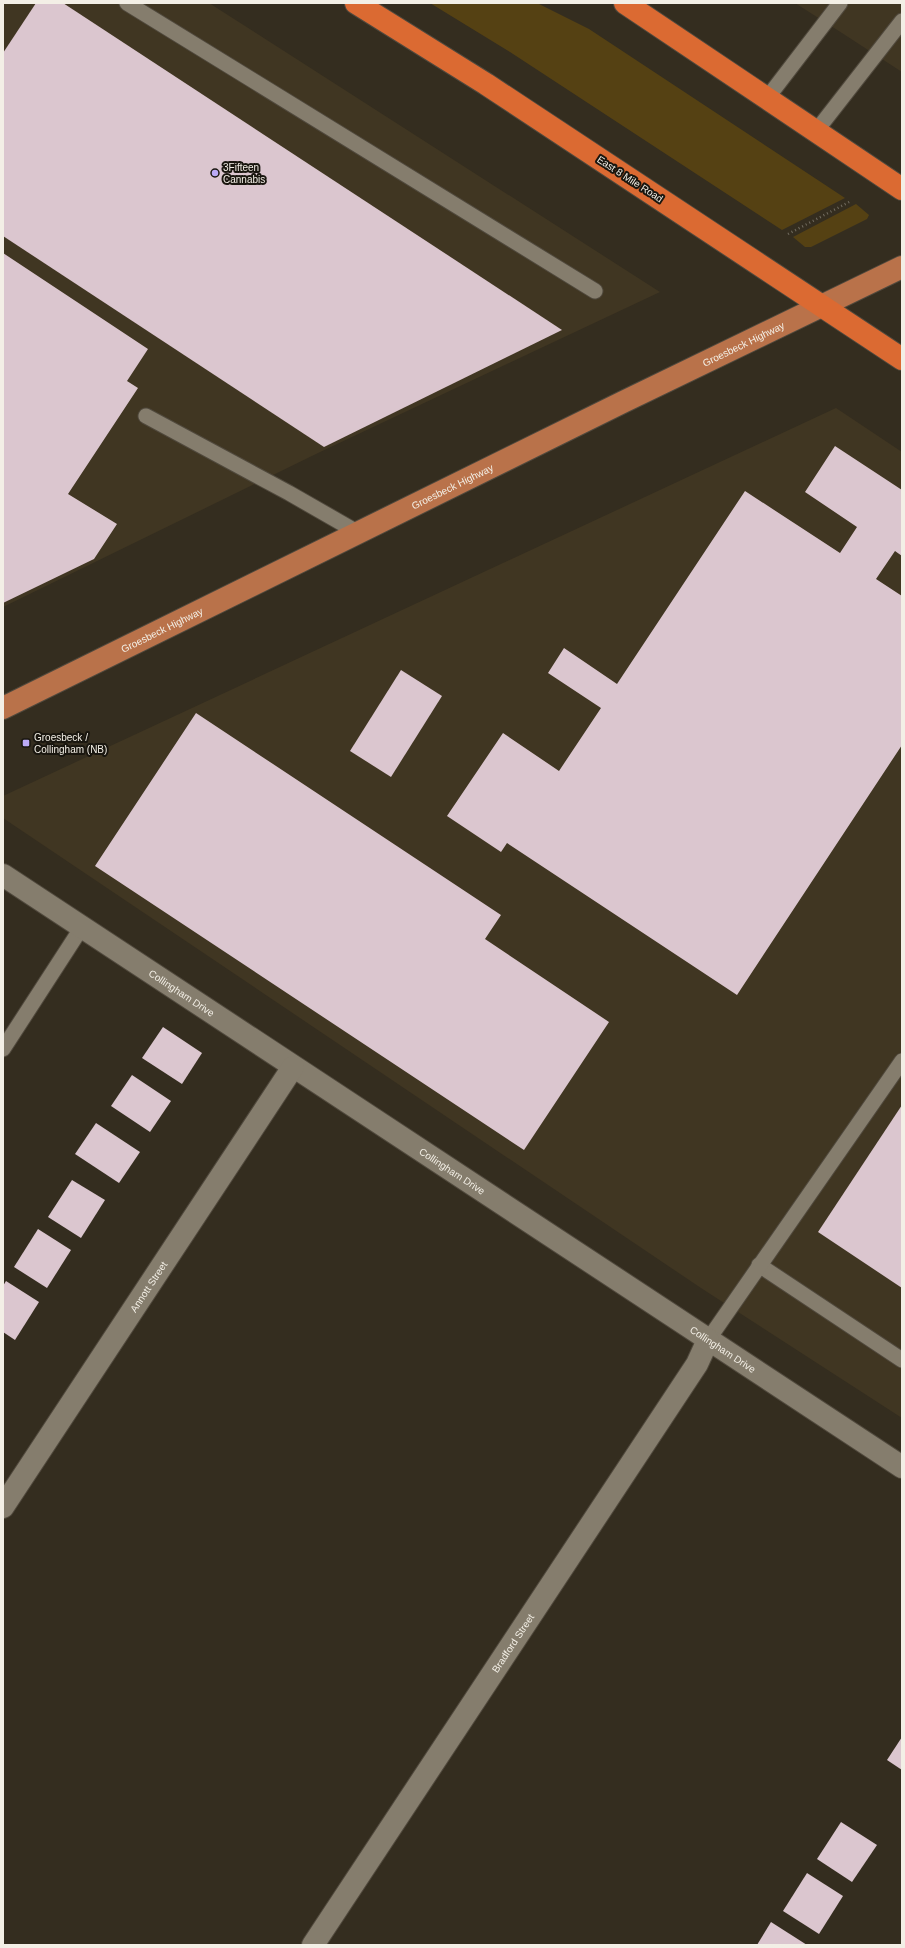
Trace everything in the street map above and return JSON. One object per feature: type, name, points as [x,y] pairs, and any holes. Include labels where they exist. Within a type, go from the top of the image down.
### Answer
[{"type":"highway","name":"East 8 Mile Road","points":[[356,3],[493,88],[822,305],[902,360]]},
{"type":"highway","points":[[626,3],[902,188]]},
{"type":"main road","name":"Groesbeck Highway","points":[[3,708],[357,532],[902,267]]},
{"type":"street","name":"Collingham Drive","points":[[3,875],[902,1467]]},
{"type":"street","name":"Annott Street","points":[[3,1507],[293,1067]]},
{"type":"street","name":"Bradford Street","points":[[313,1945],[693,1371],[708,1340]]},
{"type":"lane","points":[[127,3],[595,291]]},
{"type":"lane","points":[[768,97],[840,3]]},
{"type":"lane","points":[[817,130],[902,21]]},
{"type":"lane","points":[[146,416],[289,493],[357,532]]},
{"type":"lane","points":[[3,1049],[82,927]]},
{"type":"lane","points":[[708,1340],[902,1062]]},
{"type":"lane","points":[[759,1265],[902,1360]]},
{"type":"path","points":[[788,234],[851,201]]},
{"type":"shaded area","points":[[3,3],[209,3],[660,292],[318,453],[3,607]]},
{"type":"shaded area","points":[[430,3],[537,3],[589,29],[845,198],[782,230],[510,52]]},
{"type":"shaded area","points":[[795,3],[902,3],[902,72],[842,33]]},
{"type":"shaded area","points":[[856,204],[869,215],[867,219],[811,247],[805,247],[793,237]]},
{"type":"shaded area","points":[[836,408],[902,452],[902,1418],[701,1288],[3,818],[3,796]]},
{"type":"building","points":[[36,3],[63,3],[562,330],[324,447],[3,236],[3,53]]},
{"type":"building","points":[[3,253],[148,349],[127,381],[138,388],[68,494],[117,524],[94,559],[3,603]]},
{"type":"building","points":[[835,446],[902,490],[902,556],[895,551],[876,579],[902,596],[902,745],[737,995],[507,843],[501,852],[447,816],[503,733],[559,771],[601,708],[548,673],[564,648],[617,684],[745,491],[840,553],[857,527],[805,492]]},
{"type":"building","points":[[401,670],[442,696],[391,777],[350,751]]},
{"type":"building","points":[[196,713],[501,915],[485,939],[609,1022],[524,1150],[95,866]]},
{"type":"building","points":[[163,1027],[202,1053],[182,1084],[142,1058]]},
{"type":"building","points":[[132,1075],[171,1101],[150,1132],[111,1106]]},
{"type":"building","points":[[902,1105],[902,1288],[818,1232]]},
{"type":"building","points":[[96,1123],[140,1152],[119,1183],[75,1154]]},
{"type":"building","points":[[72,1180],[105,1200],[81,1238],[48,1217]]},
{"type":"building","points":[[38,1229],[71,1250],[47,1288],[14,1267]]},
{"type":"building","points":[[6,1281],[39,1302],[15,1340],[3,1332],[3,1286]]},
{"type":"building","points":[[902,1737],[902,1770],[887,1760]]},
{"type":"building","points":[[841,1822],[877,1845],[852,1882],[817,1859]]},
{"type":"building","points":[[807,1873],[843,1896],[819,1934],[783,1911]]},
{"type":"building","points":[[771,1922],[807,1945],[757,1945]]},
{"type":"place","name":"3Fifteen Cannabis","points":[[215,173]]},
{"type":"place","name":"Groesbeck / Collingham (NB)","points":[[26,743]]}]
